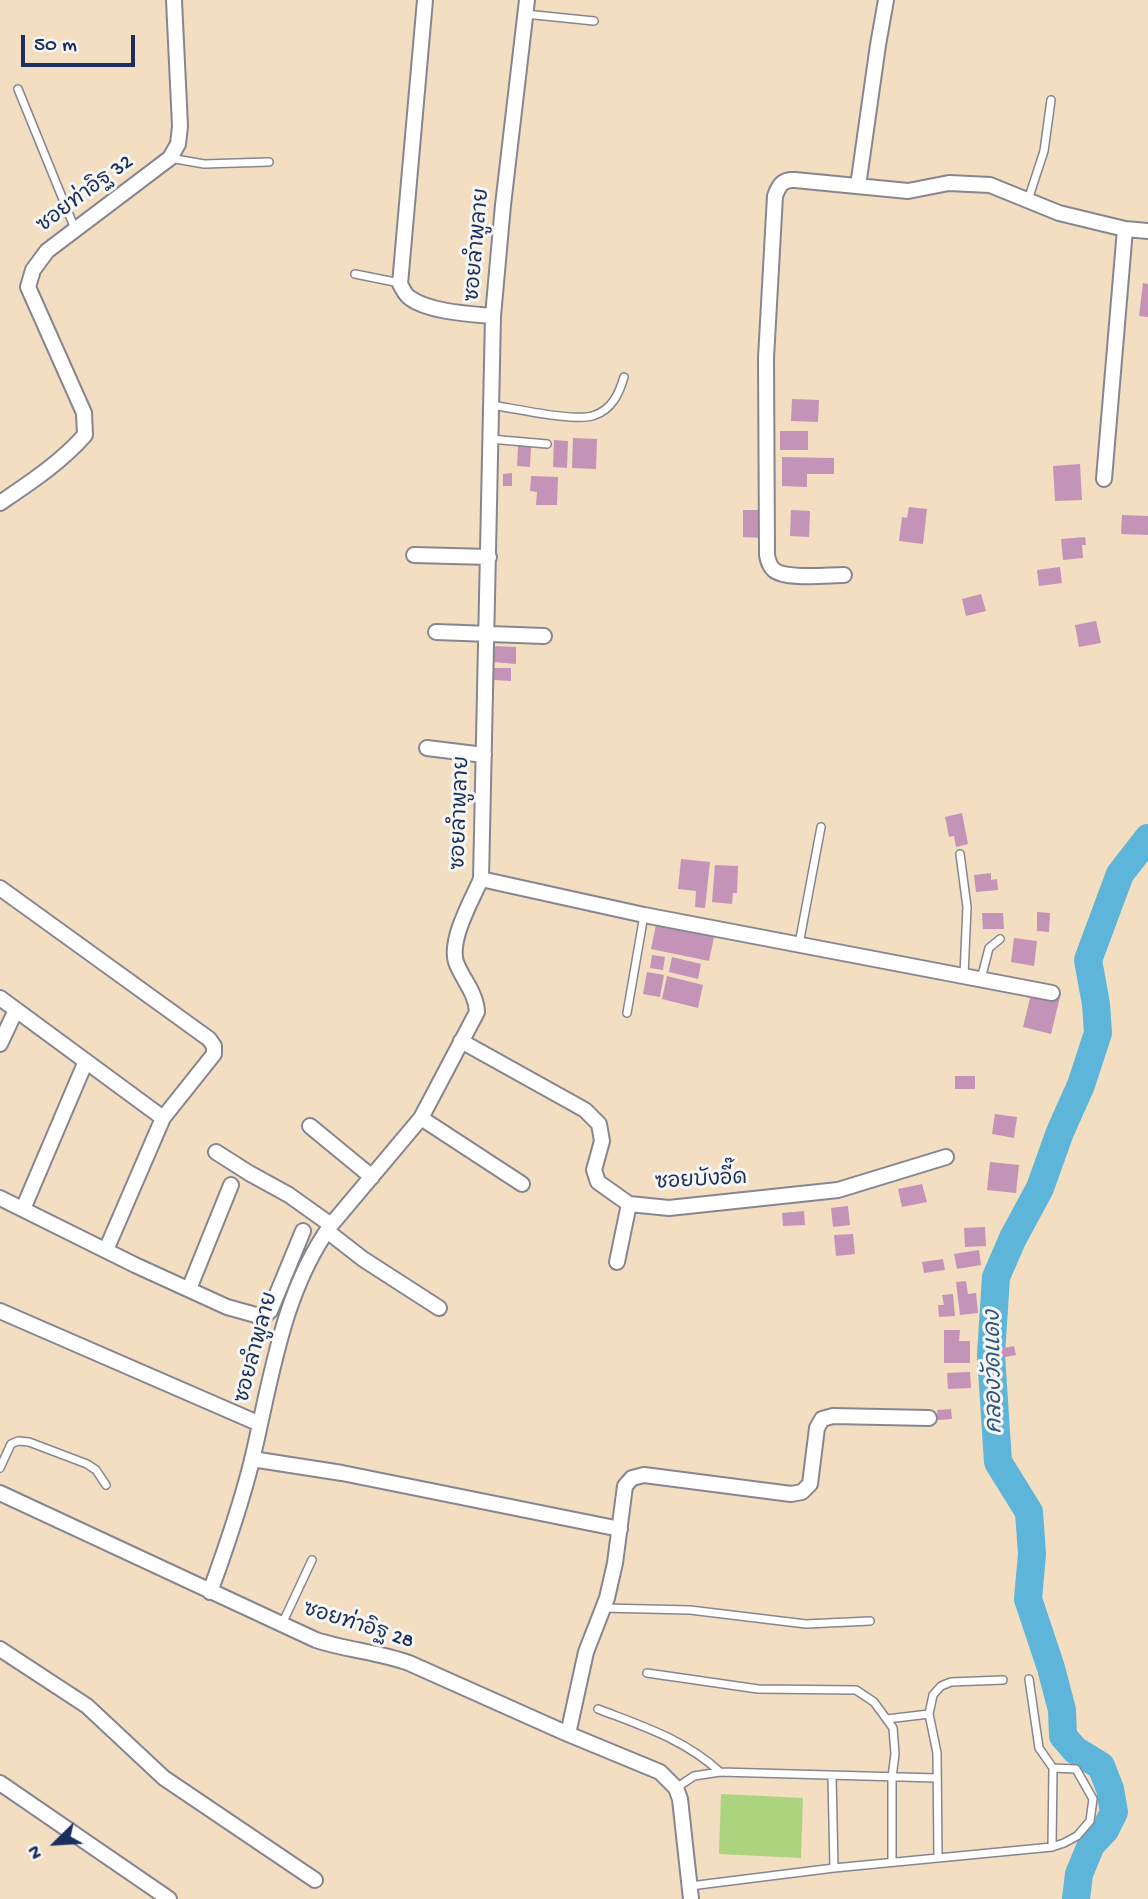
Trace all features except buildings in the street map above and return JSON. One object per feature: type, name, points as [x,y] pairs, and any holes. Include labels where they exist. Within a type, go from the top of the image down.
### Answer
[{"type":"street","points":[[170,158],[178,144],[180,126],[174,0]]},
{"type":"street","points":[[425,0],[400,284],[410,299],[423,304],[464,314],[493,316]]},
{"type":"street","points":[[858,186],[886,0]]},
{"type":"street","name":"ซอยลำพูลาย","points":[[210,1592],[237,1518],[293,1295],[329,1228],[421,1118],[477,1012],[476,1000],[456,960],[455,949],[457,936],[481,879],[493,316],[526,7]]},
{"type":"street","name":"ซอยท่าอิฐ 32","points":[[0,503],[70,453],[85,435],[84,413],[28,287],[33,270],[47,251],[170,158]]},
{"type":"street","points":[[844,575],[787,575],[776,572],[769,564],[766,538],[766,358],[778,189],[787,180],[908,191],[948,183],[972,183],[989,185],[1059,213],[1148,232]]},
{"type":"street","points":[[1104,479],[1125,229]]},
{"type":"street","points":[[414,555],[489,557]]},
{"type":"street","points":[[436,632],[544,636]]},
{"type":"street","points":[[427,748],[484,755]]},
{"type":"street","points":[[481,879],[644,915],[1052,993]]},
{"type":"street","points":[[0,887],[209,1039],[214,1046],[214,1054],[163,1118],[106,1250]]},
{"type":"street","points":[[0,998],[163,1118]]},
{"type":"street","points":[[0,1044],[16,1010]]},
{"type":"street","name":"ซอยบังอี๊ด","points":[[461,1041],[585,1110],[599,1124],[602,1141],[594,1170],[598,1182],[629,1204],[669,1208],[838,1190],[946,1157]]},
{"type":"street","points":[[23,1209],[86,1061]]},
{"type":"street","points":[[421,1118],[522,1184]]},
{"type":"street","points":[[310,1126],[372,1177]]},
{"type":"street","points":[[216,1152],[289,1195],[363,1259],[439,1308]]},
{"type":"street","points":[[189,1289],[231,1185]]},
{"type":"street","points":[[0,1198],[227,1307],[263,1317],[270,1311],[303,1231]]},
{"type":"street","points":[[617,1262],[629,1204]]},
{"type":"street","points":[[0,1311],[260,1424]]},
{"type":"street","points":[[568,1734],[586,1652],[603,1608],[615,1563],[625,1486],[632,1478],[644,1475],[791,1494],[802,1492],[810,1484],[817,1428],[822,1419],[833,1416],[929,1418]]},
{"type":"street","points":[[252,1459],[342,1473],[620,1529]]},
{"type":"street","name":"ซอยท่าอิฐ 28","points":[[0,1493],[282,1625],[335,1646],[389,1656],[409,1663],[660,1772],[676,1788]]},
{"type":"street","points":[[0,1649],[87,1706],[164,1779],[315,1880]]},
{"type":"street","points":[[0,1783],[169,1899]]},
{"type":"street","points":[[676,1788],[682,1810],[690,1893]]},
{"type":"lane","points":[[526,7],[594,21]]},
{"type":"lane","points":[[18,89],[75,229]]},
{"type":"lane","points":[[1028,200],[1044,151],[1051,100]]},
{"type":"lane","points":[[170,158],[204,164],[269,162]]},
{"type":"lane","points":[[355,274],[400,284]]},
{"type":"lane","points":[[491,405],[577,417],[593,416],[611,405],[618,396],[624,377]]},
{"type":"lane","points":[[490,439],[547,444]]},
{"type":"lane","points":[[799,944],[821,827]]},
{"type":"lane","points":[[960,854],[968,907],[964,975]]},
{"type":"lane","points":[[627,1013],[644,915]]},
{"type":"lane","points":[[981,979],[989,948],[1000,939]]},
{"type":"lane","points":[[0,1468],[11,1444],[18,1441],[29,1442],[87,1464],[96,1470],[106,1485]]},
{"type":"lane","points":[[282,1625],[312,1560]]},
{"type":"lane","points":[[603,1608],[690,1610],[806,1624],[870,1621]]},
{"type":"lane","points":[[647,1673],[758,1689],[856,1690],[874,1702],[893,1728],[895,1754],[892,1777],[892,1862]]},
{"type":"lane","points":[[1029,1679],[1039,1748],[1053,1768],[1052,1847]]},
{"type":"lane","points":[[939,1858],[937,1753],[929,1714],[933,1695],[941,1686],[951,1682],[1003,1680]]},
{"type":"lane","points":[[598,1709],[661,1733],[700,1754],[720,1772]]},
{"type":"lane","points":[[887,1719],[929,1714]]},
{"type":"lane","points":[[690,1893],[834,1868],[1052,1847],[1065,1843],[1077,1836],[1090,1821],[1093,1800],[1076,1769],[1053,1768]]},
{"type":"lane","points":[[676,1788],[694,1776],[720,1772],[937,1778]]},
{"type":"lane","points":[[832,1776],[834,1868]]},
{"type":"green space","points":[[721,1794],[803,1798],[801,1858],[719,1854]]},
{"type":"waterway","name":"คลองวัดแดง","points":[[1076,1899],[1079,1874],[1091,1845],[1105,1830],[1114,1812],[1110,1789],[1101,1766],[1075,1750],[1063,1736],[1062,1710],[1028,1599],[1032,1554],[1029,1512],[998,1462],[991,1355],[996,1277],[1040,1188],[1060,1132],[1081,1085],[1098,1033],[1088,960],[1120,874],[1148,838]]}]
